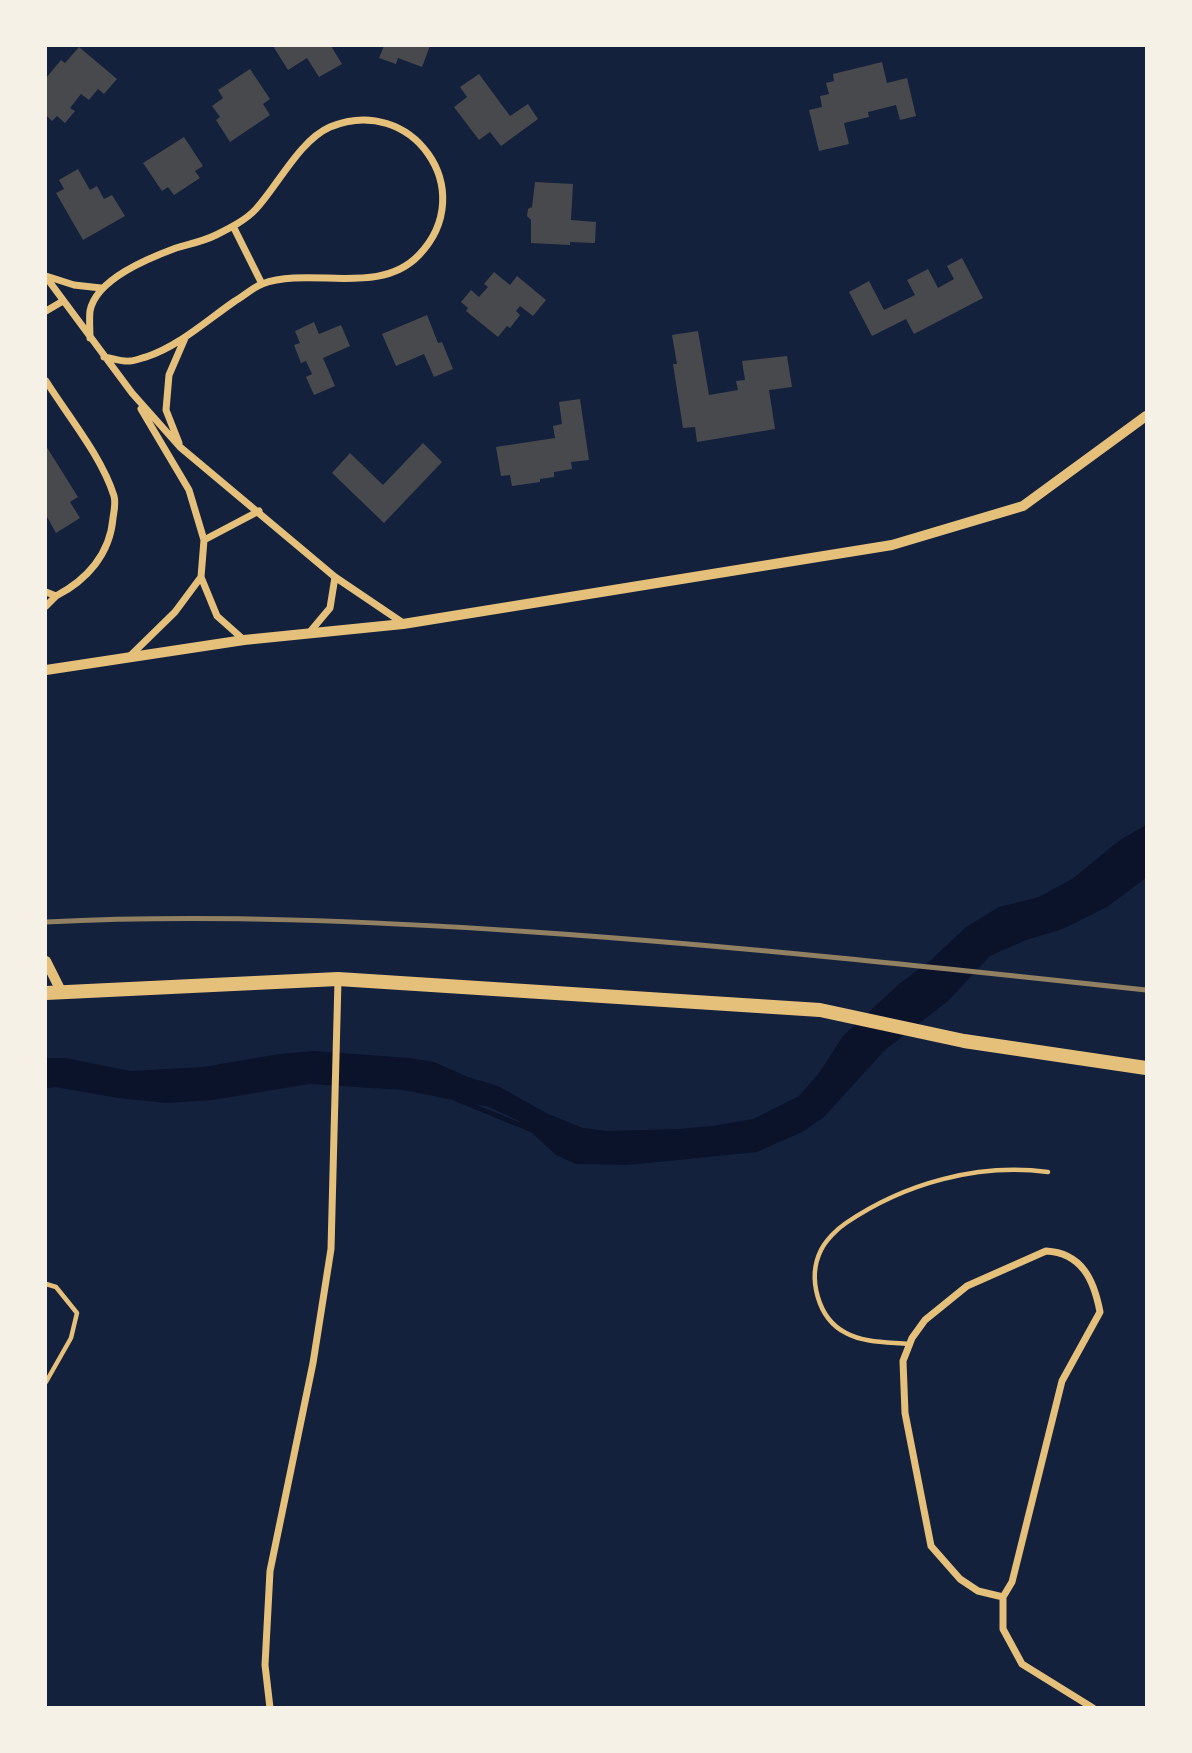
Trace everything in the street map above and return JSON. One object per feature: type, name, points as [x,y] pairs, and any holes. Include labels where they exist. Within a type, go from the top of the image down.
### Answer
[{"type":"main road","points":[[46,993],[338,979],[820,1010],[964,1041],[1146,1069]]},
{"type":"street","points":[[90,338],[90,310],[102,288],[140,263],[233,226],[254,211],[314,136],[327,128],[341,123],[373,120],[391,124],[407,133],[434,160],[443,195],[443,210],[432,238],[417,258],[401,269],[371,277],[285,279],[262,285],[185,337],[154,354],[131,361],[104,357]]},
{"type":"street","points":[[233,226],[262,285]]},
{"type":"street","points":[[46,276],[74,285],[102,288]]},
{"type":"street","points":[[46,276],[132,393],[180,447],[335,577],[403,624]]},
{"type":"street","points":[[46,311],[62,301]]},
{"type":"street","points":[[180,447],[166,410],[169,375],[185,337]]},
{"type":"street","points":[[46,381],[101,468],[115,499],[113,522],[107,546],[101,556],[77,585],[56,596],[46,606]]},
{"type":"street","points":[[132,393],[189,491],[204,540],[201,578],[217,616],[244,640]]},
{"type":"street","points":[[46,670],[244,640],[403,624],[892,545],[1023,506],[1146,416]]},
{"type":"street","points":[[204,540],[258,511]]},
{"type":"street","points":[[309,633],[330,608],[335,577]]},
{"type":"street","points":[[127,659],[175,612],[201,578]]},
{"type":"street","points":[[46,593],[56,596]]},
{"type":"street","points":[[46,961],[61,991]]},
{"type":"street","points":[[270,1707],[265,1665],[270,1570],[313,1363],[331,1249],[338,979]]},
{"type":"street","points":[[1003,1597],[978,1591],[960,1579],[931,1546],[905,1413],[903,1361],[925,1320],[967,1286],[1046,1251],[1061,1252],[1077,1261],[1088,1276],[1100,1312],[1062,1381],[1012,1581],[1003,1597],[1003,1629],[1022,1664],[1093,1707]]},
{"type":"lane","points":[[910,1344],[848,1335],[835,1326],[823,1312],[817,1294],[816,1272],[820,1250],[829,1238],[846,1223],[907,1191],[939,1180],[1005,1168],[1048,1172]]},
{"type":"lane","points":[[46,1284],[56,1287],[77,1313],[71,1338],[46,1382]]},
{"type":"water","points":[[1146,825],[1146,878],[1107,907],[1063,929],[1026,940],[990,956],[948,1001],[885,1050],[823,1118],[802,1132],[757,1152],[628,1165],[576,1164],[556,1155],[519,1121],[489,1107],[403,1090],[309,1084],[213,1100],[166,1103],[55,1087],[46,1088],[46,1058],[66,1058],[130,1071],[203,1067],[314,1051],[434,1062],[468,1077],[498,1086],[548,1114],[583,1128],[607,1131],[679,1129],[753,1119],[799,1096],[819,1073],[843,1036],[966,927],[999,907],[1039,897],[1072,879],[1120,840]]},
{"type":"building","points":[[273,46],[331,46],[342,64],[319,77],[307,58],[288,70]]},
{"type":"building","points":[[384,46],[430,46],[422,67],[398,58],[396,64],[379,58]]},
{"type":"building","points":[[79,47],[117,79],[104,94],[98,89],[89,100],[81,94],[70,108],[75,111],[65,123],[57,116],[52,121],[46,115],[46,78],[61,60],[65,63]]},
{"type":"building","points":[[882,62],[887,83],[907,78],[916,116],[900,120],[896,105],[868,112],[869,117],[844,123],[849,144],[819,151],[809,110],[822,107],[820,96],[829,94],[826,83],[834,81],[833,74]]},
{"type":"building","points":[[250,69],[270,99],[263,104],[270,115],[230,142],[216,120],[220,117],[212,106],[223,98],[218,90]]},
{"type":"building","points":[[479,74],[510,116],[528,104],[538,119],[501,146],[490,132],[479,140],[454,107],[467,97],[460,87]]},
{"type":"building","points":[[184,137],[203,166],[195,171],[200,178],[174,195],[168,187],[162,191],[143,163]]},
{"type":"building","points":[[78,169],[90,190],[97,186],[104,199],[112,195],[125,216],[83,240],[56,193],[64,189],[59,180]]},
{"type":"building","points":[[535,182],[573,184],[571,220],[596,222],[595,243],[531,243],[531,220],[527,216],[528,209],[532,207]]},
{"type":"building","points":[[962,258],[983,298],[914,334],[906,319],[872,336],[849,292],[869,281],[884,310],[915,295],[907,280],[928,269],[938,288],[954,279],[947,266]]},
{"type":"building","points":[[494,272],[510,285],[517,276],[546,300],[533,316],[520,306],[516,311],[520,315],[510,328],[507,326],[498,337],[466,311],[468,308],[461,302],[471,290],[479,297],[488,287],[484,284]]},
{"type":"building","points":[[427,315],[438,343],[442,342],[453,369],[434,377],[424,354],[396,366],[382,334]]},
{"type":"building","points":[[314,322],[319,334],[341,325],[350,346],[323,358],[335,386],[314,395],[306,377],[312,374],[306,361],[301,363],[294,345],[300,343],[295,331]]},
{"type":"building","points":[[698,331],[709,395],[738,390],[736,381],[745,380],[742,361],[787,356],[792,387],[769,390],[775,429],[697,442],[695,427],[683,428],[673,364],[677,364],[672,335]]},
{"type":"building","points":[[580,399],[589,460],[571,462],[572,469],[554,472],[554,477],[540,479],[540,482],[512,486],[510,475],[501,476],[496,447],[555,438],[553,426],[562,424],[559,402]]},
{"type":"building","points":[[423,443],[442,462],[384,523],[332,473],[350,453],[383,485]]},
{"type":"building","points":[[46,446],[78,497],[70,502],[80,518],[56,533],[46,515]]},
{"type":"waterway","points":[[456,1099],[532,1130]]},
{"type":"railway","points":[[46,922],[229,919],[472,928],[763,951],[1146,990]]}]
